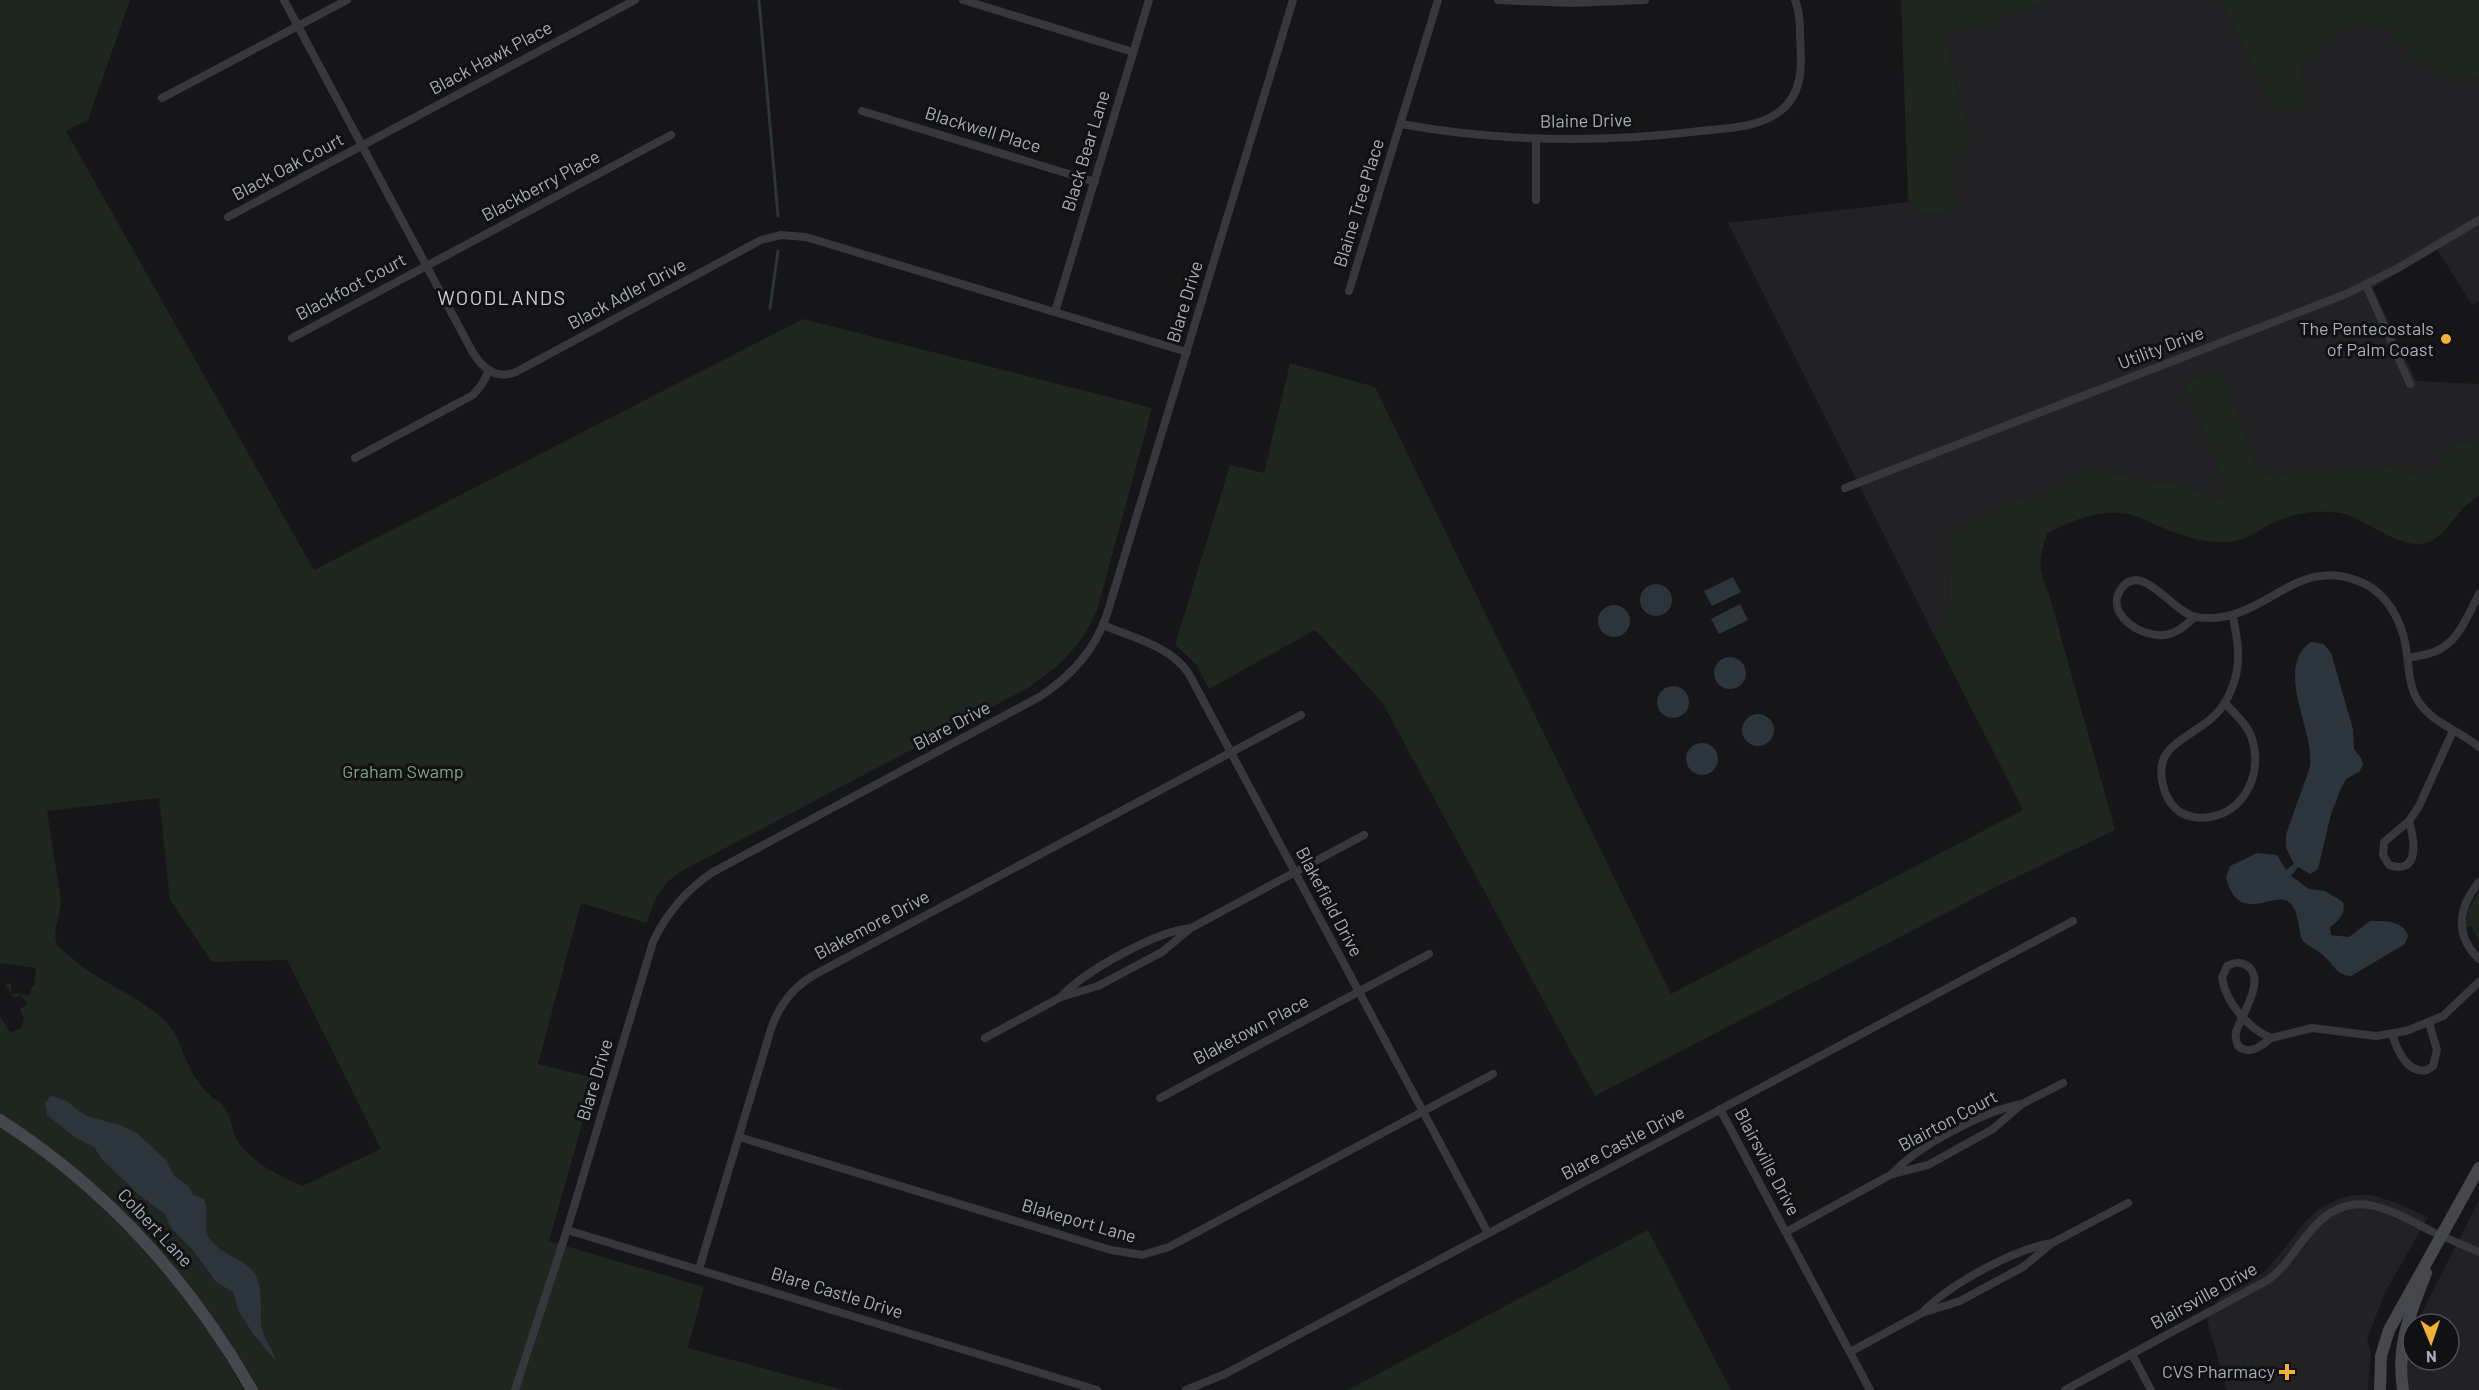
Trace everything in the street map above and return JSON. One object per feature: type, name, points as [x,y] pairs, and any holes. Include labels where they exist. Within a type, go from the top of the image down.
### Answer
[{"type":"street","points":[[284,0],[475,357],[489,371],[473,394],[355,458]]},
{"type":"street","points":[[162,98],[347,0]]},
{"type":"street","name":"Black Hawk Place","points":[[363,146],[635,0]]},
{"type":"street","points":[[963,0],[1133,52]]},
{"type":"street","name":"Black Bear Lane","points":[[1055,312],[1149,0]]},
{"type":"street","name":"Blare Drive","points":[[515,1390],[567,1230],[653,942],[664,920],[677,902],[713,872],[1041,696],[1072,673],[1091,648],[1104,625],[1293,0]]},
{"type":"street","points":[[1401,124],[1438,0]]},
{"type":"street","points":[[1498,0],[1572,3],[1645,0]]},
{"type":"street","name":"Blaine Drive","points":[[1401,124],[1465,133],[1536,139],[1627,138],[1671,135],[1744,125],[1771,117],[1790,101],[1800,78],[1799,13],[1795,0]]},
{"type":"street","name":"Blackwell Place","points":[[862,111],[1095,182]]},
{"type":"street","name":"Blaine Tree Place","points":[[1350,291],[1401,124]]},
{"type":"street","name":"Blackberry Place","points":[[426,266],[671,135]]},
{"type":"street","points":[[1536,139],[1536,200]]},
{"type":"street","name":"Black Oak Court","points":[[228,217],[363,146]]},
{"type":"street","name":"Utility Drive","points":[[1845,488],[2366,285],[2479,220]]},
{"type":"street","name":"Black Adler Drive","points":[[489,371],[503,375],[516,372],[762,240],[781,234],[806,237],[1186,352]]},
{"type":"street","name":"Blackfoot Court","points":[[292,338],[426,266]]},
{"type":"street","points":[[2366,285],[2410,384]]},
{"type":"street","points":[[2195,617],[2171,634],[2145,634],[2131,626],[2123,617],[2119,609],[2118,595],[2126,584],[2132,581],[2145,581],[2172,604],[2195,617],[2233,616],[2249,611],[2299,581],[2320,576],[2341,576],[2372,588],[2387,603],[2399,622],[2408,658],[2411,683],[2420,703],[2439,722],[2479,747]]},
{"type":"street","points":[[2408,658],[2437,651],[2453,640],[2479,594]]},
{"type":"street","points":[[2225,703],[2246,726],[2252,739],[2256,763],[2252,782],[2242,798],[2221,814],[2201,818],[2182,814],[2175,808],[2165,792],[2161,778],[2163,760],[2174,745],[2207,722],[2225,703],[2239,667],[2238,642],[2233,616]]},
{"type":"street","name":"Blakefield Drive","points":[[1104,625],[1163,650],[1181,663],[1488,1233]]},
{"type":"street","name":"Blakemore Drive","points":[[699,1269],[774,1020],[786,998],[798,986],[1301,715]]},
{"type":"street","points":[[2409,821],[2414,838],[2414,854],[2406,864],[2400,867],[2389,865],[2383,855],[2384,842],[2409,821],[2424,797],[2453,731]]},
{"type":"street","points":[[985,1038],[1061,997],[1098,986],[1162,952],[1191,927],[1364,835]]},
{"type":"street","points":[[2479,882],[2468,899],[2461,925],[2464,940],[2479,959]]},
{"type":"street","name":"Blare Castle Drive","points":[[1186,1390],[1225,1374],[2073,921]]},
{"type":"street","points":[[1061,997],[1083,977],[1109,963],[1164,934],[1191,927]]},
{"type":"street","name":"Blaketown Place","points":[[1160,1098],[1429,954]]},
{"type":"street","points":[[2271,1038],[2255,1029],[2243,1017],[2226,991],[2222,978],[2224,969],[2236,963],[2250,968],[2255,977],[2254,989],[2243,1017],[2235,1036],[2241,1049],[2255,1050],[2271,1038],[2312,1028],[2376,1036],[2392,1034],[2429,1023],[2443,1016],[2479,982]]},
{"type":"street","points":[[2392,1034],[2405,1061],[2412,1069],[2421,1072],[2433,1066],[2437,1050],[2429,1023]]},
{"type":"street","name":"Blakeport Lane","points":[[739,1137],[1111,1250],[1142,1255],[1169,1247],[1493,1074]]},
{"type":"street","name":"Blairton Court","points":[[1892,1174],[1905,1160],[1919,1151],[1994,1112],[2022,1104],[2063,1083]]},
{"type":"street","name":"Blairton Court","points":[[1786,1232],[1892,1174],[1928,1165],[2001,1124],[2022,1104]]},
{"type":"street","name":"Blairsville Drive","points":[[1720,1109],[1870,1390]]},
{"type":"street","name":"Colbert Lane","points":[[0,1120],[75,1174],[148,1244],[213,1326],[252,1390]]},
{"type":"street","points":[[2380,1390],[2381,1356],[2389,1330],[2479,1168]]},
{"type":"street","points":[[1922,1313],[1944,1292],[1988,1268],[2023,1250],[2052,1243],[2128,1203]]},
{"type":"street","name":"Blairsville Drive","points":[[2065,1390],[2268,1281],[2290,1260],[2315,1225],[2340,1208],[2366,1204],[2385,1208],[2479,1252]]},
{"type":"street","name":"Blare Castle Drive","points":[[567,1230],[1098,1390]]},
{"type":"street","points":[[2403,1390],[2400,1361],[2402,1338],[2441,1236]]},
{"type":"street","points":[[1850,1352],[1922,1313],[1960,1301],[2031,1262],[2052,1243]]},
{"type":"street","points":[[2132,1354],[2151,1390]]},
{"type":"shaded area","points":[[2053,0],[2220,0],[2276,115],[2285,111],[2307,89],[2300,68],[2323,44],[2354,24],[2385,28],[2419,60],[2442,76],[2460,82],[2479,78],[2479,301],[2472,305],[2437,249],[2373,288],[2416,381],[2479,384],[2479,440],[2456,443],[2424,479],[2395,466],[2260,474],[2221,369],[2183,382],[2226,488],[2222,498],[2205,495],[2180,482],[2159,483],[2091,467],[2030,500],[2018,498],[1950,532],[1948,607],[1934,635],[1728,223],[1908,202],[1908,198],[1923,215],[1957,212],[1954,158],[1968,147],[1971,131],[1961,106],[1946,39]]},
{"type":"shaded area","points":[[1733,577],[1741,592],[1712,606],[1704,591]]},
{"type":"shaded area","points":[[1656,584],[1667,589],[1672,600],[1667,611],[1656,616],[1645,611],[1640,600],[1645,589]]},
{"type":"shaded area","points":[[1740,604],[1748,620],[1719,634],[1711,619]]},
{"type":"shaded area","points":[[1614,605],[1625,610],[1630,621],[1625,632],[1614,637],[1603,632],[1598,621],[1603,610]]},
{"type":"shaded area","points":[[2311,642],[2324,644],[2331,653],[2353,729],[2354,749],[2363,765],[2359,772],[2346,779],[2342,786],[2331,814],[2318,869],[2310,874],[2298,867],[2291,876],[2309,889],[2325,891],[2343,902],[2344,910],[2341,916],[2330,927],[2331,935],[2349,937],[2370,921],[2376,921],[2398,924],[2408,936],[2405,944],[2351,976],[2339,972],[2322,954],[2303,941],[2297,915],[2289,902],[2275,900],[2247,904],[2239,900],[2232,892],[2226,877],[2230,866],[2257,853],[2277,855],[2286,870],[2294,864],[2286,848],[2286,835],[2310,765],[2310,751],[2295,683],[2296,667],[2300,653]]},
{"type":"shaded area","points":[[1730,657],[1741,662],[1746,673],[1741,684],[1730,689],[1719,684],[1714,673],[1719,662]]},
{"type":"shaded area","points":[[1673,686],[1684,691],[1689,702],[1684,713],[1673,718],[1662,713],[1657,702],[1662,691]]},
{"type":"shaded area","points":[[1758,714],[1769,719],[1774,730],[1769,741],[1758,746],[1747,741],[1742,730],[1747,719]]},
{"type":"shaded area","points":[[1702,743],[1713,748],[1718,759],[1713,770],[1702,775],[1691,770],[1686,759],[1691,748]]},
{"type":"shaded area","points":[[51,1096],[67,1101],[90,1117],[123,1126],[137,1133],[166,1160],[174,1176],[188,1186],[193,1195],[204,1199],[208,1236],[218,1247],[247,1265],[256,1275],[260,1289],[261,1325],[275,1360],[239,1312],[233,1292],[216,1282],[192,1249],[171,1228],[165,1214],[138,1194],[102,1159],[94,1147],[76,1138],[47,1115],[45,1103]]},
{"type":"shaded area","points":[[2354,1195],[2372,1195],[2428,1217],[2385,1293],[2367,1339],[2371,1353],[2368,1390],[2227,1390],[2207,1320],[2219,1298],[2266,1271],[2306,1221],[2320,1208],[2338,1199]]},
{"type":"shaded area","points":[[2479,1200],[2479,1390],[2409,1390],[2408,1372],[2461,1372],[2461,1312],[2422,1312]]},
{"type":"green space","name":"Graham Swamp","points":[[0,0],[130,0],[88,120],[66,131],[314,570],[803,319],[1152,408],[1098,607],[1078,644],[1060,663],[1026,689],[682,871],[659,893],[647,923],[581,903],[538,1064],[595,1078],[549,1241],[704,1287],[688,1348],[843,1390],[259,1390],[207,1308],[147,1236],[78,1172],[0,1115],[0,1016],[10,1032],[21,1029],[24,1018],[20,1009],[27,1004],[21,995],[14,998],[4,983],[11,984],[11,993],[30,995],[32,986],[34,986],[36,968],[0,963]],"holes":[[[159,798],[170,900],[212,962],[287,960],[381,1149],[302,1186],[274,1172],[248,1154],[236,1138],[225,1108],[204,1089],[193,1074],[168,1024],[152,1010],[94,974],[58,946],[55,930],[61,901],[47,811]]]},
{"type":"green space","points":[[1901,0],[2053,0],[1946,39],[1961,106],[1971,131],[1968,147],[1954,159],[1958,212],[1923,215],[1908,198]]},
{"type":"green space","points":[[2220,0],[2479,0],[2479,78],[2460,82],[2442,76],[2419,60],[2385,28],[2354,24],[2323,44],[2300,68],[2307,89],[2304,109],[2286,111],[2276,115]]},
{"type":"green space","points":[[1290,363],[1375,387],[1671,994],[2023,810],[1934,635],[1948,607],[1950,532],[2018,498],[2030,500],[2090,467],[2159,483],[2180,482],[2205,495],[2222,498],[2226,488],[2183,382],[2221,369],[2260,474],[2395,466],[2424,479],[2456,443],[2479,440],[2479,496],[2465,507],[2435,539],[2419,544],[2396,539],[2350,516],[2325,512],[2284,518],[2247,537],[2227,542],[2190,538],[2134,516],[2116,513],[2085,517],[2047,534],[2042,551],[2041,571],[2115,830],[1992,889],[1595,1096],[1382,702],[1315,630],[1209,689],[1196,664],[1175,645],[1230,465],[1264,473]]},
{"type":"green space","points":[[2479,891],[2479,941],[2471,926],[2465,928],[2468,911]]},
{"type":"green space","points":[[0,1126],[76,1179],[158,1260],[194,1306],[244,1390],[0,1390]]},
{"type":"green space","points":[[1648,1230],[1731,1390],[1347,1390],[1365,1381]]},
{"type":"waterway","points":[[759,0],[778,216]]},
{"type":"waterway","points":[[770,308],[778,251]]},
{"type":"place","name":"The Pentecostals of Palm Coast","points":[[2446,339]]},
{"type":"place","name":"CVS Pharmacy","points":[[2287,1372]]},
{"type":"district","name":"WOODLANDS","points":[[502,298]]}]
